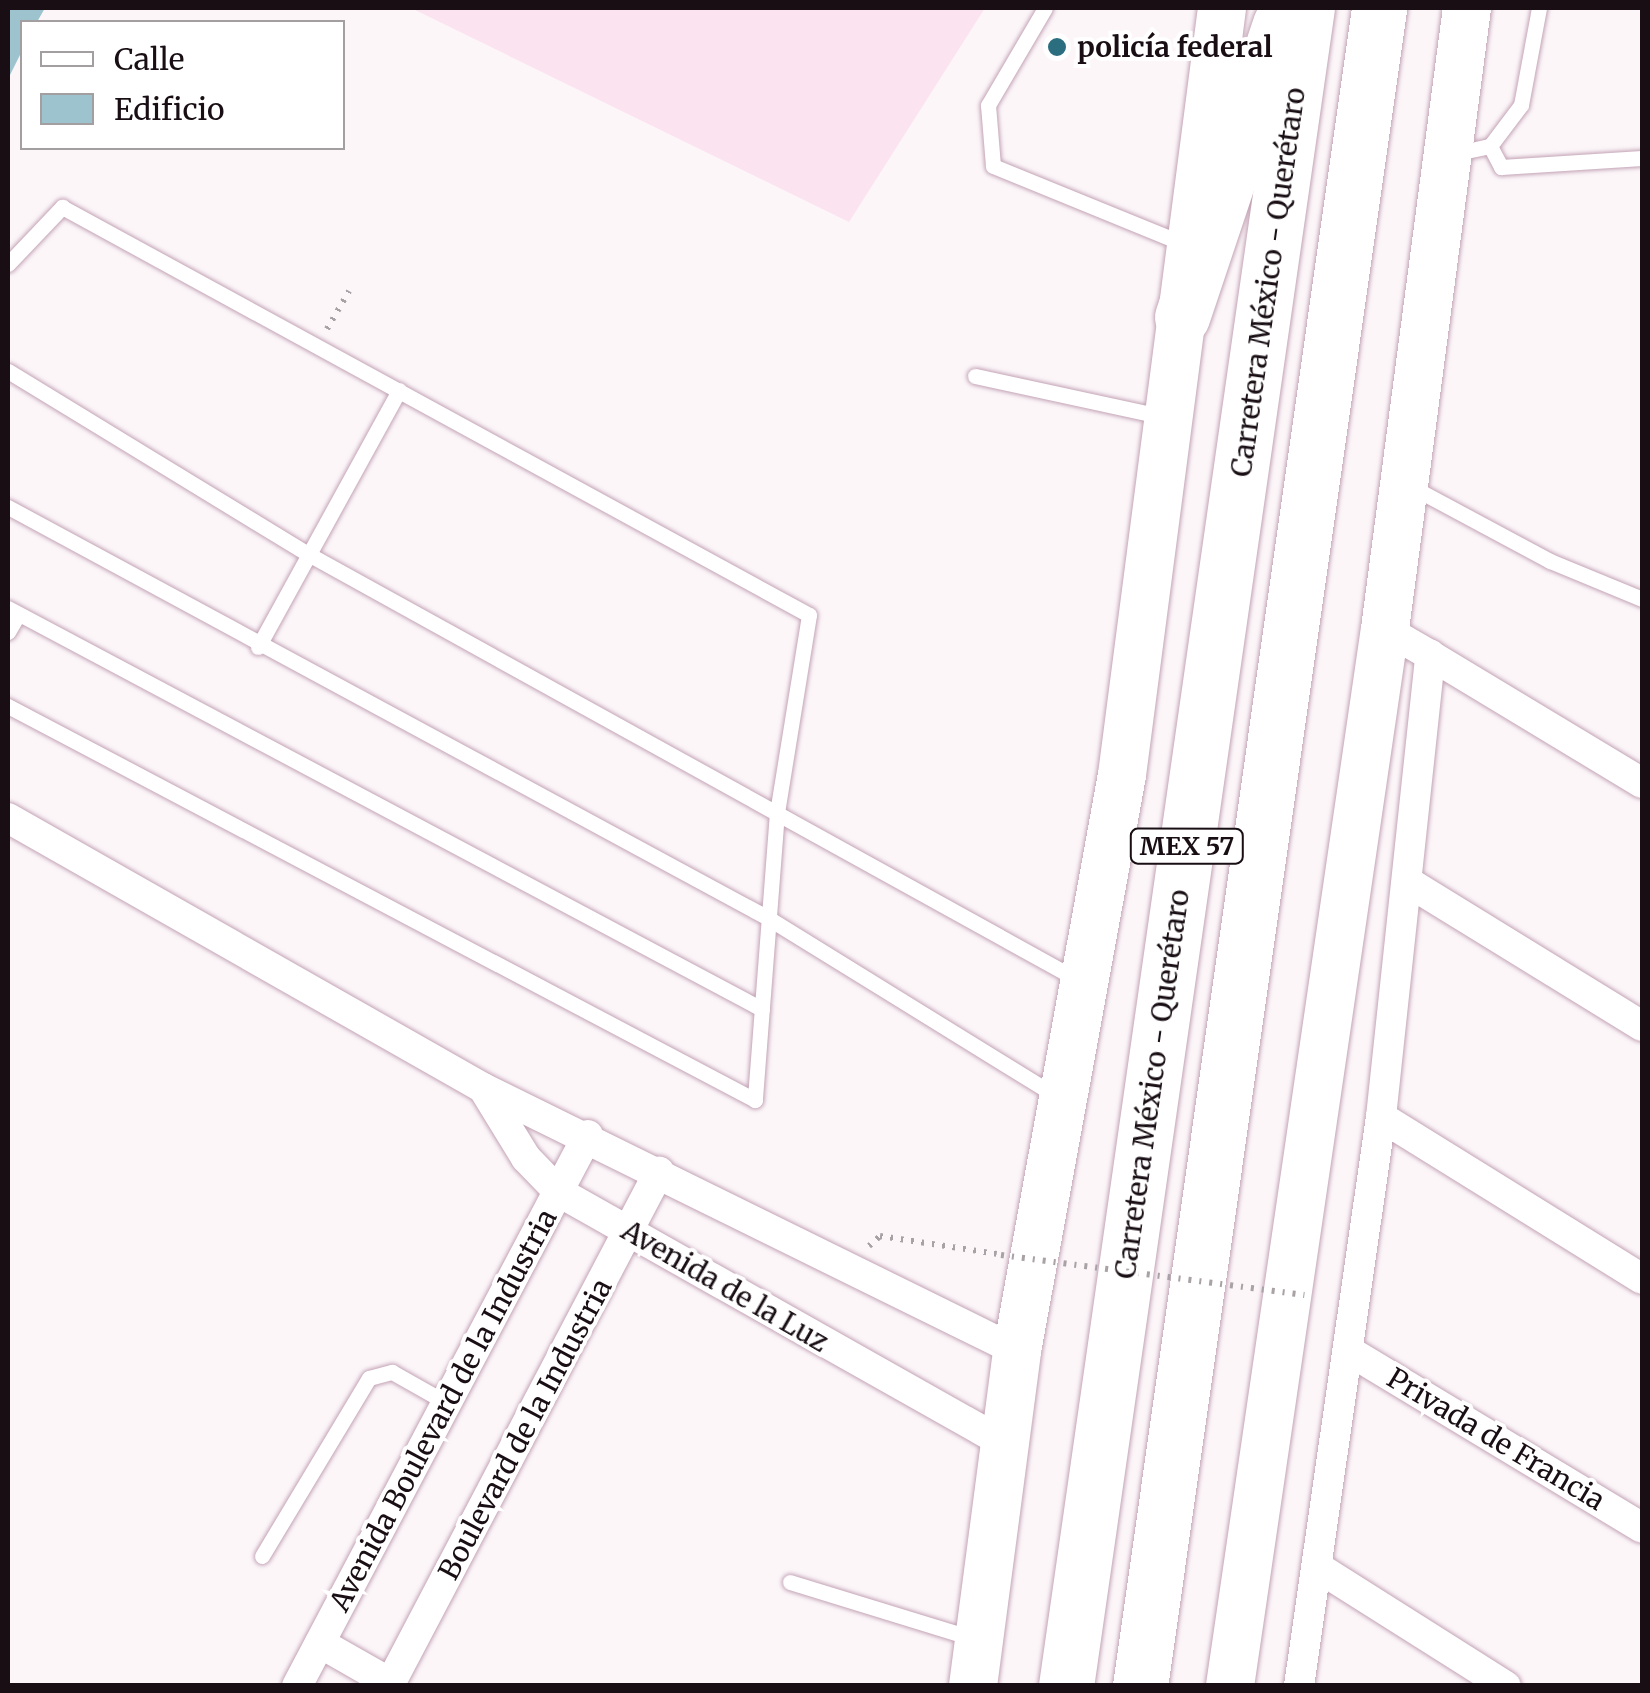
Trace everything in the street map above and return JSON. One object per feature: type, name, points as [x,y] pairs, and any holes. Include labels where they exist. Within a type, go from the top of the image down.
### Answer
[{"type":"highway","points":[[1182,317],[1287,8]]},
{"type":"highway","name":"Carretera México - Querétaro","points":[[1066,1686],[1307,8]]},
{"type":"highway","name":"MEX 57","points":[[1140,1686],[1379,8]]},
{"type":"main road","points":[[976,1663],[1017,1352],[1122,775],[1222,8]]},
{"type":"main road","points":[[1230,1686],[1404,483],[1469,150],[1467,8]]},
{"type":"street","points":[[1385,630],[1642,783]]},
{"type":"street","points":[[1300,1686],[1320,1568],[1381,1118],[1430,655]]},
{"type":"street","name":"Avenida de la Luz","points":[[8,818],[483,1088],[588,1134],[659,1172]]},
{"type":"street","points":[[1408,882],[1642,1026]]},
{"type":"street","name":"Avenida de la Luz","points":[[483,1088],[526,1158],[558,1192],[1004,1443]]},
{"type":"street","points":[[1381,1118],[1642,1279]]},
{"type":"street","name":"Avenida Boulevard de la Industria","points":[[297,1686],[588,1134]]},
{"type":"street","points":[[659,1172],[1017,1352]]},
{"type":"street","name":"Boulevard de la Industria","points":[[389,1684],[659,1172]]},
{"type":"street","name":"Privada de Francia","points":[[1349,1350],[1642,1528]]},
{"type":"street","points":[[1320,1568],[1506,1686]]},
{"type":"street","points":[[320,1642],[389,1684]]},
{"type":"lane","points":[[1044,8],[988,105],[993,166],[1191,246]]},
{"type":"lane","points":[[1539,8],[1520,105],[1469,150],[1500,167],[1517,168],[1642,158]]},
{"type":"lane","points":[[8,264],[62,206],[810,615],[777,812],[755,1100],[8,706]]},
{"type":"lane","points":[[8,371],[310,555],[1084,983]]},
{"type":"lane","points":[[975,376],[1168,418]]},
{"type":"lane","points":[[258,647],[399,390]]},
{"type":"lane","points":[[1404,483],[1550,562],[1642,599]]},
{"type":"lane","points":[[8,506],[258,647],[768,918],[1062,1100]]},
{"type":"lane","points":[[8,632],[13,612],[762,1008]]},
{"type":"lane","points":[[262,1556],[369,1378],[392,1372],[447,1404]]},
{"type":"lane","points":[[790,1582],[976,1663]]},
{"type":"path","points":[[317,346],[349,290]]},
{"type":"path","points":[[880,1236],[1304,1294]]},
{"type":"shaded area","points":[[411,8],[985,8],[849,222]]},
{"type":"building","points":[[8,8],[45,8],[38,20],[20,20],[20,55],[8,79]]},
{"type":"place","name":"policía federal","points":[[1057,47]]}]
